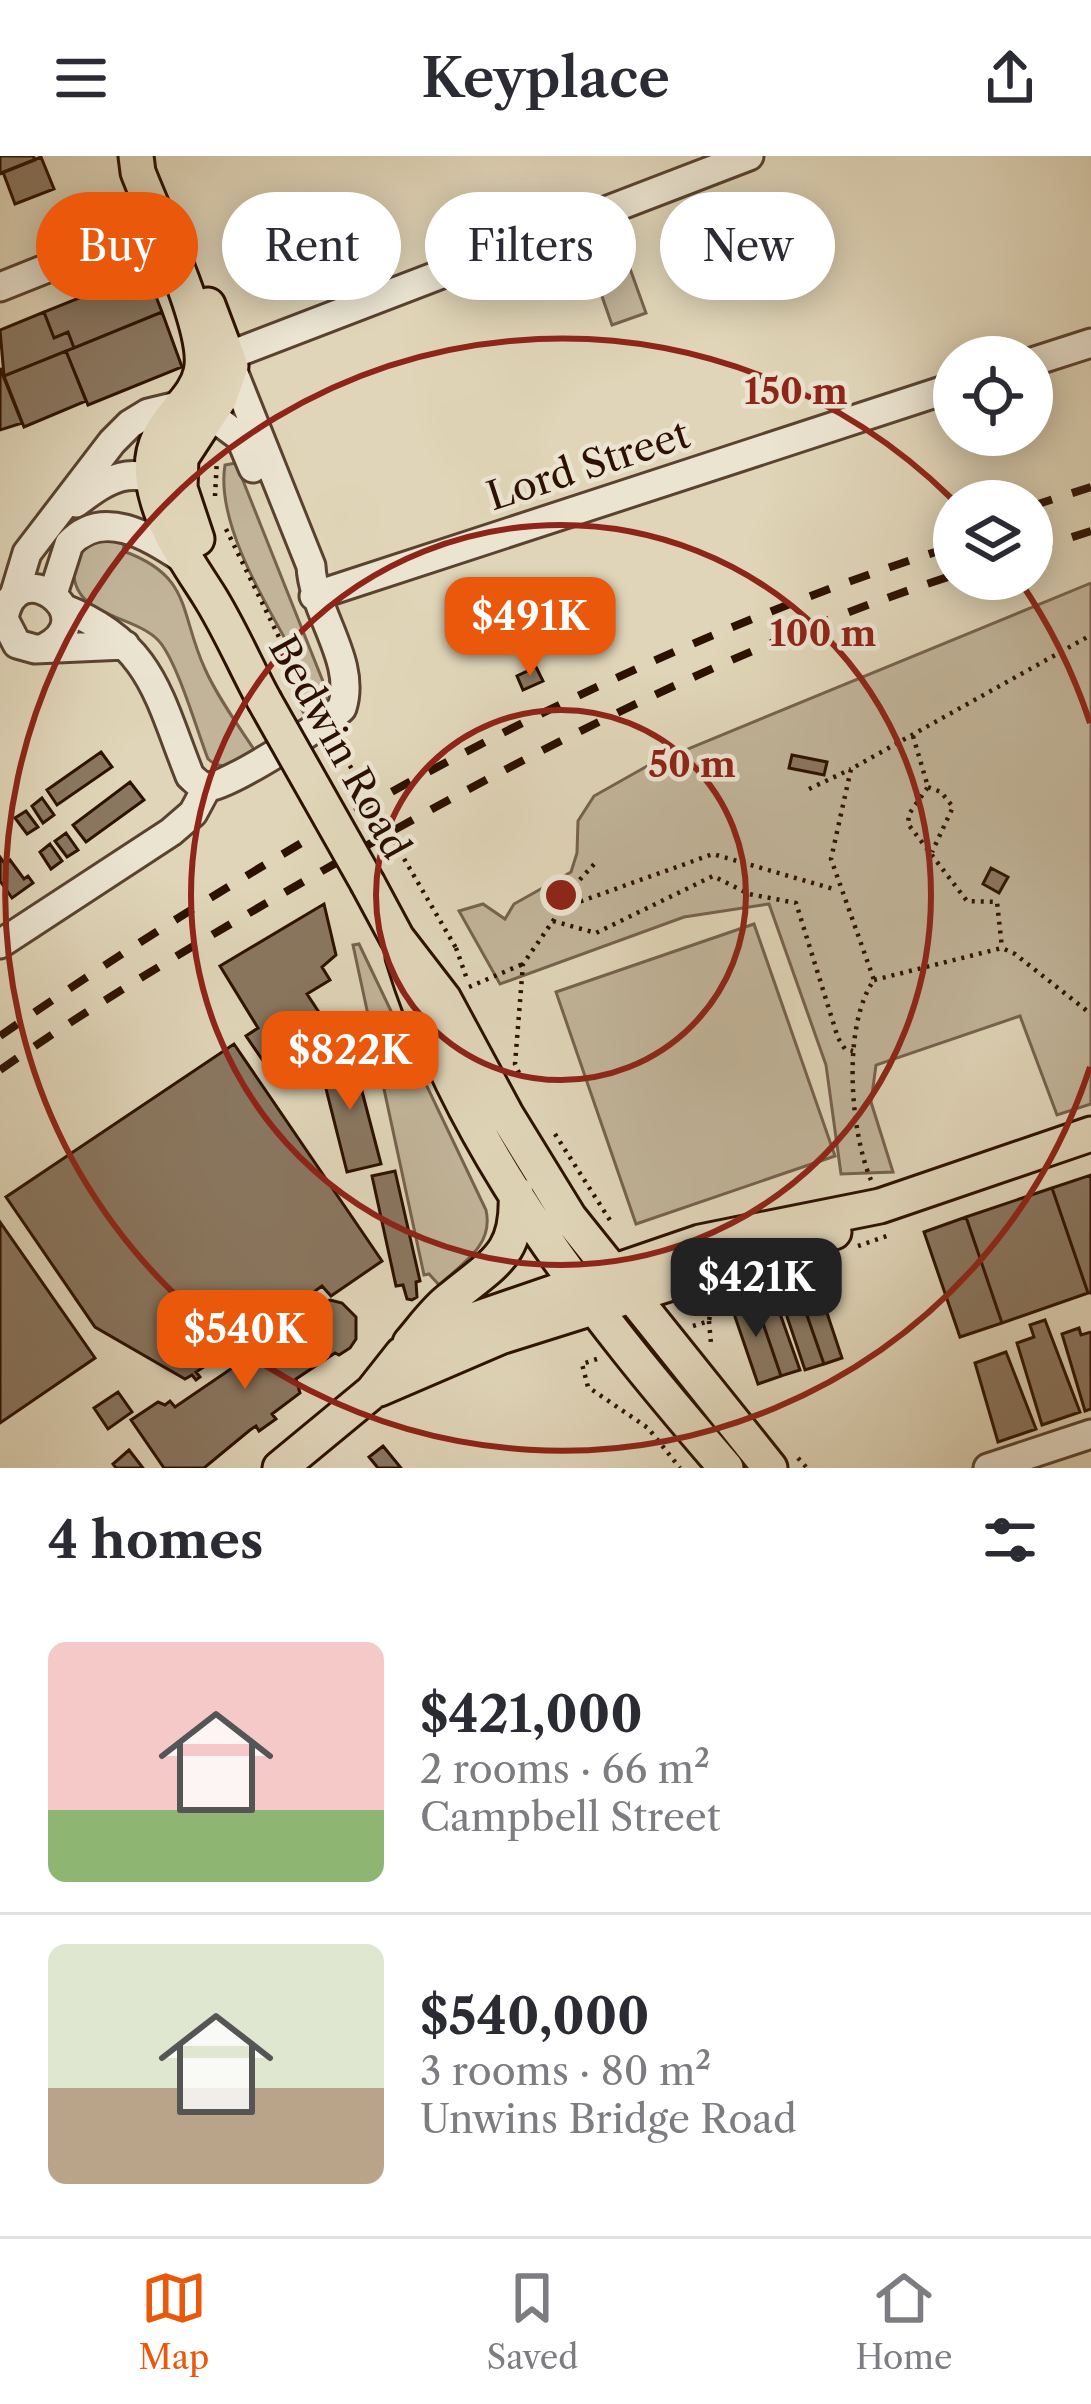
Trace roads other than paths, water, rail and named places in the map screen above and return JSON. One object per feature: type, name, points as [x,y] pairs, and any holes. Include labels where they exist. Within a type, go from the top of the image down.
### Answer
[{"type":"main road","points":[[139,156],[138,172],[146,192]]},
{"type":"main road","points":[[139,156],[150,167],[230,361],[220,398],[193,410],[159,436],[166,482]]},
{"type":"main road","points":[[187,300],[200,333],[203,367],[193,410]]},
{"type":"main road","name":"Bedwin Road","points":[[166,482],[182,558],[209,596],[397,938],[444,999],[569,1216],[604,1289]]},
{"type":"main road","name":"Bedwin Road","points":[[166,482],[200,547],[209,596]]},
{"type":"main road","name":"Bedwin Road","points":[[397,938],[418,1009],[516,1193],[604,1289]]},
{"type":"main road","points":[[372,1392],[700,1242],[880,1206],[1091,1134]]},
{"type":"main road","points":[[280,1468],[372,1392],[446,1302],[504,1256],[517,1227],[516,1193]]},
{"type":"main road","points":[[402,1354],[464,1323],[604,1289]]},
{"type":"main road","points":[[604,1289],[667,1399],[726,1468]]},
{"type":"main road","points":[[604,1289],[770,1468]]},
{"type":"street","points":[[0,944],[171,832],[193,813],[207,787],[260,763],[338,713],[344,702],[342,668],[313,593],[311,566],[292,541],[276,502],[230,361],[749,156]]},
{"type":"street","points":[[0,286],[36,272]]},
{"type":"street","points":[[1053,355],[1091,343]]},
{"type":"street","name":"Lord Street","points":[[313,593],[933,394]]},
{"type":"street","points":[[125,645],[25,648],[4,634],[5,611],[27,553],[130,424],[148,413],[193,410],[240,437],[263,469]]},
{"type":"street","points":[[49,525],[118,477],[129,473],[166,482]]},
{"type":"street","points":[[44,648],[60,636],[65,617],[58,601],[69,544],[77,535],[110,526],[131,529],[182,558]]},
{"type":"street","points":[[14,596],[33,588],[89,618],[136,653],[151,678],[190,776],[207,787]]},
{"type":"street","points":[[988,1468],[1091,1434]]},
{"type":"railway","points":[[1053,499],[1091,487]]},
{"type":"railway","points":[[1053,543],[1091,531]]},
{"type":"railway","points":[[0,1036],[225,889],[459,755],[703,640],[933,553]]},
{"type":"railway","points":[[0,1070],[217,932],[570,736],[797,632],[933,582]]}]
